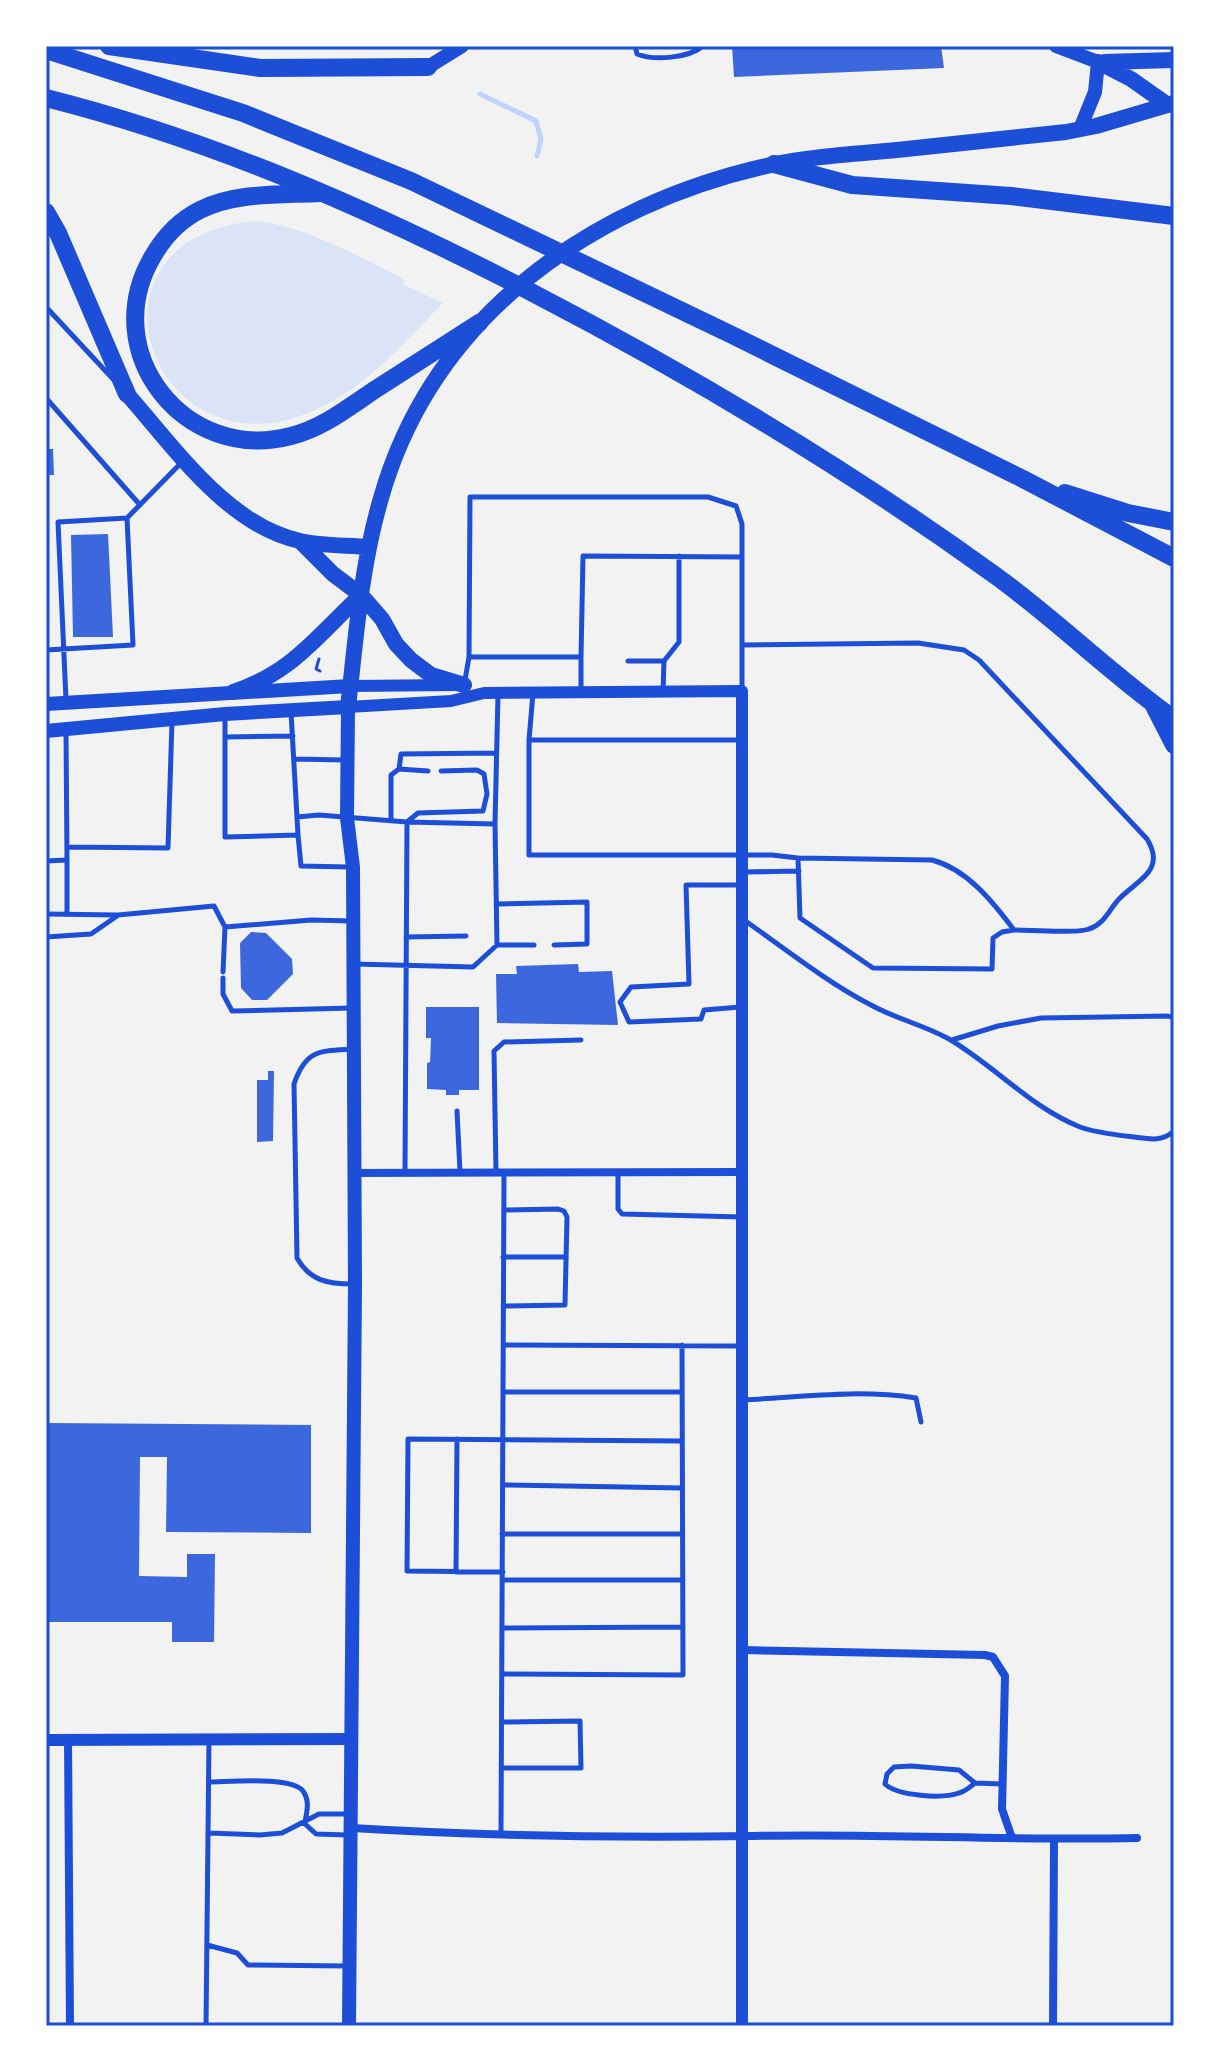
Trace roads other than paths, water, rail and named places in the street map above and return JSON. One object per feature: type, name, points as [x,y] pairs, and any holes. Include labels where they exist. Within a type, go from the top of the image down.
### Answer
[{"type":"highway","points":[[109,46],[260,68],[428,67]]},
{"type":"highway","points":[[46,50],[243,113],[411,181],[744,341],[1023,479],[1174,558]]},
{"type":"highway","points":[[46,98],[135,122],[229,154],[419,234],[575,315],[803,445],[999,579],[1174,719]]},
{"type":"highway","points":[[774,164],[852,185],[1011,196],[1174,216]]},
{"type":"highway","points":[[324,193],[218,202],[187,218],[159,245],[141,280],[135,325],[143,364],[156,387],[174,408],[200,426],[227,437],[253,441],[292,436],[343,412],[479,323]]},
{"type":"highway","points":[[46,212],[58,233],[127,394]]},
{"type":"highway","points":[[1023,479],[1128,513],[1174,522]]},
{"type":"highway","points":[[1152,703],[1174,745]]},
{"type":"main road","points":[[428,67],[462,46]]},
{"type":"main road","points":[[1056,46],[1098,62],[1171,104]]},
{"type":"main road","points":[[1098,62],[1174,60]]},
{"type":"main road","points":[[1080,129],[1095,92],[1098,62]]},
{"type":"main road","points":[[349,2026],[355,1284],[353,867],[347,818],[348,707],[345,687],[369,547],[381,497],[413,415],[441,370],[479,323],[532,273],[583,238],[668,195],[774,164],[1080,129],[1171,104]]},
{"type":"main road","points":[[127,394],[234,509],[266,528],[300,541],[369,547]]},
{"type":"main road","points":[[300,541],[333,574],[361,595],[411,660],[431,675],[464,685]]},
{"type":"main road","points":[[233,692],[258,684],[301,657],[361,595]]},
{"type":"main road","points":[[46,704],[345,687]]},
{"type":"main road","points":[[46,731],[225,714],[348,707]]},
{"type":"street","points":[[345,687],[464,685],[484,693]]},
{"type":"street","points":[[348,707],[451,701],[484,693],[742,691],[742,2026]]},
{"type":"street","points":[[354,1173],[742,1172]]},
{"type":"street","points":[[742,1650],[993,1657],[1005,1676],[1002,1809],[1012,1838]]},
{"type":"street","points":[[68,1739],[70,2026]]},
{"type":"street","points":[[46,1740],[351,1739]]},
{"type":"street","points":[[352,1826],[501,1833],[1054,1840],[1137,1838]]},
{"type":"street","points":[[1053,2026],[1054,1840]]},
{"type":"lane","points":[[635,46],[637,54],[654,58],[694,53],[703,46]]},
{"type":"lane","points":[[46,307],[127,394]]},
{"type":"lane","points":[[46,398],[140,505]]},
{"type":"lane","points":[[66,703],[58,522],[127,518],[185,459]]},
{"type":"lane","points":[[464,685],[469,657],[470,497],[708,497],[736,506],[742,524],[742,691]]},
{"type":"lane","points":[[46,650],[133,645],[127,518]]},
{"type":"lane","points":[[581,693],[583,556],[742,557]]},
{"type":"lane","points":[[663,692],[664,661],[679,642],[679,556]]},
{"type":"lane","points":[[742,645],[918,643],[964,650],[979,660],[1147,839],[1153,848],[1154,860],[1150,871],[1118,900],[1108,916],[1089,930],[1014,930],[1002,932],[993,938],[992,969],[873,968],[800,918],[798,858]]},
{"type":"lane","points":[[469,657],[581,657]]},
{"type":"lane","points":[[628,661],[664,661]]},
{"type":"lane","points":[[533,693],[529,740],[529,855],[932,860],[945,863],[988,897],[1014,930]]},
{"type":"lane","points":[[497,945],[495,753],[498,694]]},
{"type":"lane","points":[[291,710],[301,866],[353,867]]},
{"type":"lane","points":[[225,714],[225,837],[298,835]]},
{"type":"lane","points":[[68,847],[168,848],[172,719]]},
{"type":"lane","points":[[66,730],[67,914]]},
{"type":"lane","points":[[225,737],[293,736]]},
{"type":"lane","points":[[529,740],[742,740]]},
{"type":"lane","points":[[399,769],[401,754],[495,753]]},
{"type":"lane","points":[[294,759],[347,760]]},
{"type":"lane","points":[[391,819],[391,775],[399,769],[428,771]]},
{"type":"lane","points":[[407,822],[418,813],[483,811],[487,794],[484,774],[477,770],[441,771]]},
{"type":"lane","points":[[297,817],[495,824]]},
{"type":"lane","points":[[405,1173],[407,822]]},
{"type":"lane","points":[[46,861],[67,860]]},
{"type":"lane","points":[[742,1007],[704,1010],[701,1019],[629,1022],[620,1002],[631,987],[689,984],[686,885],[799,871]]},
{"type":"lane","points":[[496,904],[587,902],[587,944],[554,945]]},
{"type":"lane","points":[[46,914],[118,915],[214,906],[225,927],[223,994],[232,1011],[353,1008]]},
{"type":"lane","points":[[46,937],[91,934],[118,915]]},
{"type":"lane","points":[[742,919],[867,1004],[922,1025],[951,1041],[994,1069],[1018,1092],[1055,1116],[1083,1128],[1155,1140],[1174,1131]]},
{"type":"lane","points":[[225,927],[311,920],[353,921]]},
{"type":"lane","points":[[406,937],[466,936]]},
{"type":"lane","points":[[353,964],[473,967],[497,945],[534,945]]},
{"type":"lane","points":[[951,1041],[998,1026],[1041,1018],[1174,1018]]},
{"type":"lane","points":[[501,1833],[504,1210],[494,1051],[504,1042],[581,1040]]},
{"type":"lane","points":[[354,1049],[322,1051],[310,1056],[298,1072],[294,1100],[297,1258],[302,1268],[320,1281],[355,1284]]},
{"type":"lane","points":[[457,1111],[460,1173]]},
{"type":"lane","points":[[618,1172],[618,1209],[622,1214],[742,1217]]},
{"type":"lane","points":[[503,1306],[565,1305],[567,1217],[564,1211],[558,1209],[504,1210]]},
{"type":"lane","points":[[503,1257],[566,1257]]},
{"type":"lane","points":[[503,1345],[742,1346]]},
{"type":"lane","points":[[502,1674],[683,1675],[682,1345]]},
{"type":"lane","points":[[503,1392],[682,1392]]},
{"type":"lane","points":[[742,1400],[785,1395],[885,1393],[916,1398],[921,1422]]},
{"type":"lane","points":[[682,1441],[408,1439],[407,1571],[683,1580]]},
{"type":"lane","points":[[456,1572],[457,1439]]},
{"type":"lane","points":[[503,1485],[682,1488]]},
{"type":"lane","points":[[502,1534],[682,1534]]},
{"type":"lane","points":[[502,1628],[683,1627]]},
{"type":"lane","points":[[502,1722],[580,1721],[581,1768],[502,1768]]},
{"type":"lane","points":[[206,2026],[209,1738]]},
{"type":"lane","points":[[975,1783],[963,1793],[949,1796],[893,1792],[885,1784],[887,1774],[894,1767],[911,1766],[959,1770],[975,1783],[1003,1784]]},
{"type":"lane","points":[[209,1782],[277,1782],[299,1787],[308,1804],[304,1823]]},
{"type":"lane","points":[[209,1833],[282,1833],[319,1814],[352,1826]]},
{"type":"lane","points":[[304,1823],[316,1834],[352,1826]]},
{"type":"lane","points":[[207,1945],[237,1953],[248,1965],[350,1966]]},
{"type":"waterway","points":[[480,94],[536,121],[541,139],[537,156]]}]
